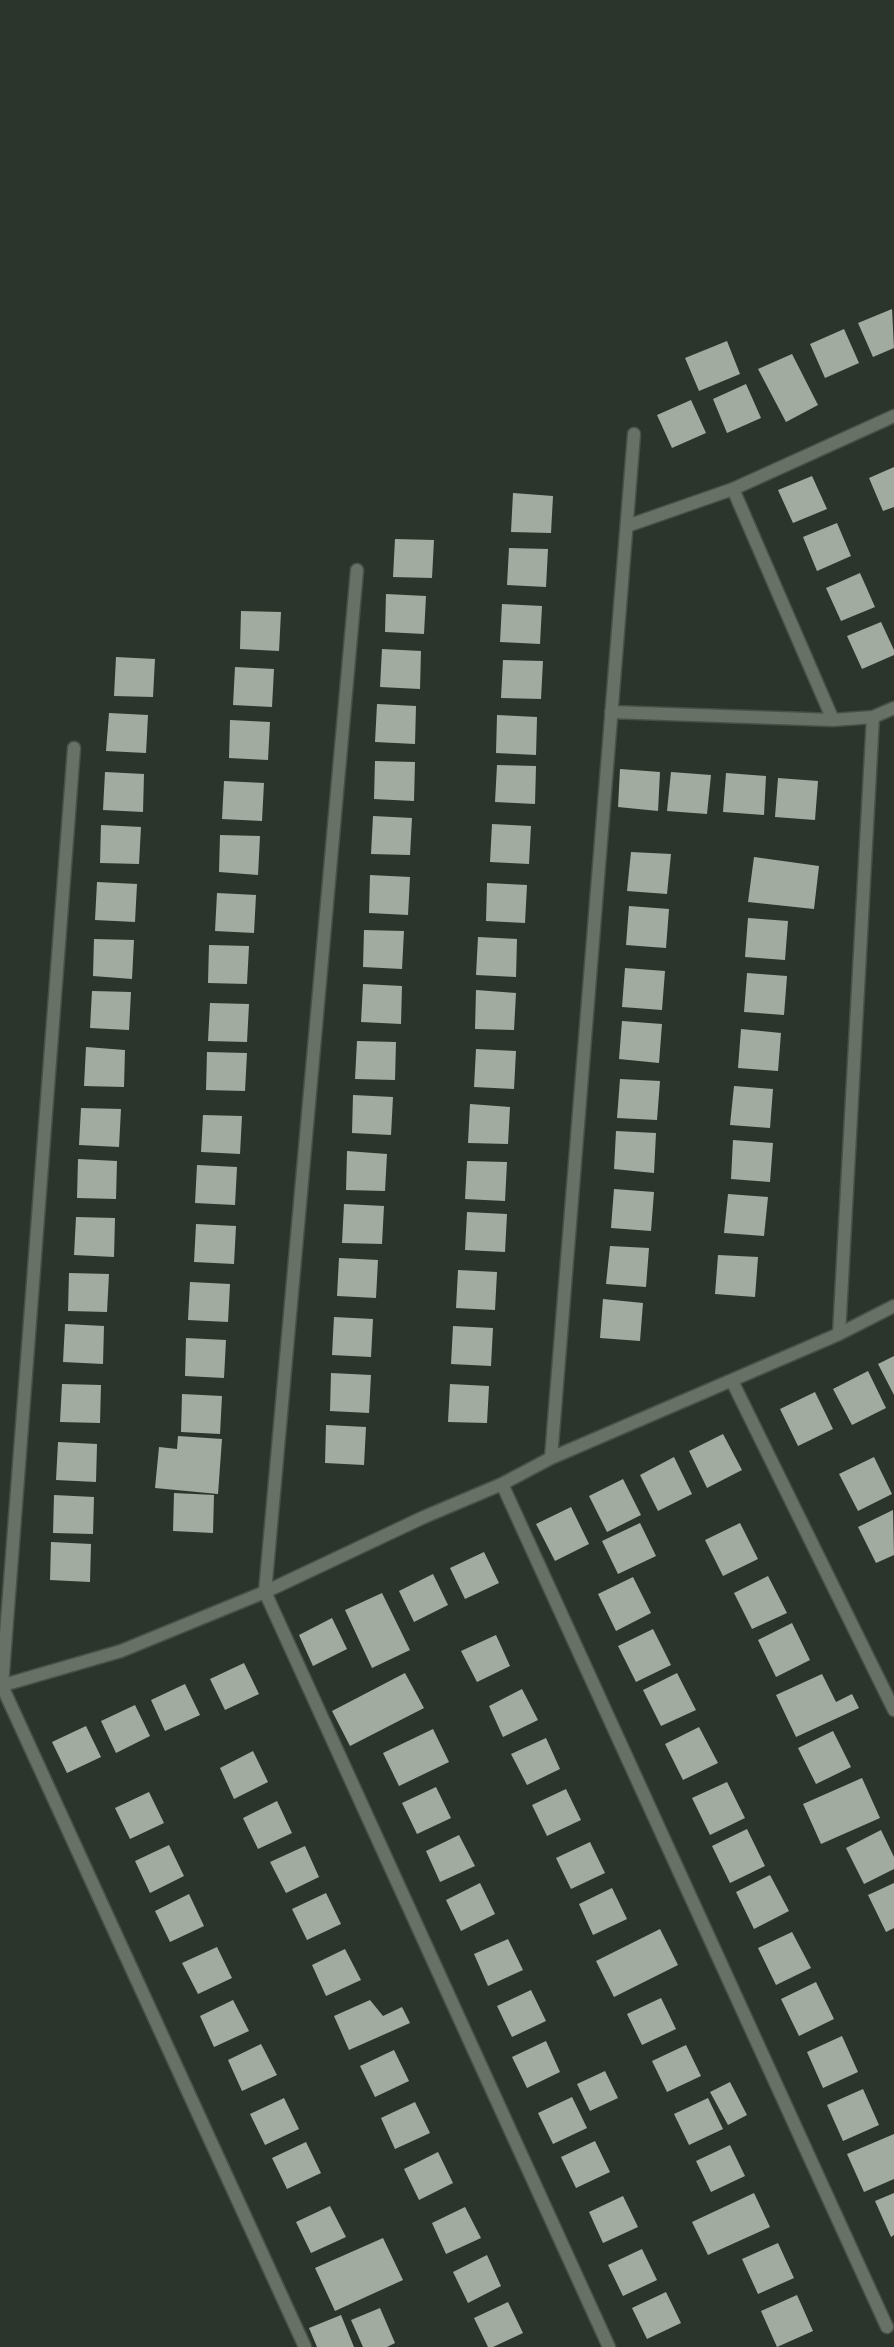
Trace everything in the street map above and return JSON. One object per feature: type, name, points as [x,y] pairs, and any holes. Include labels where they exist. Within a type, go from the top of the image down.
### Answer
[{"type":"street","points":[[627,526],[733,489],[894,416]]},
{"type":"street","points":[[551,1458],[634,434]]},
{"type":"street","points":[[733,489],[833,720]]},
{"type":"street","points":[[357,570],[265,1592],[609,2347]]},
{"type":"street","points":[[611,712],[833,720],[873,717],[894,708]]},
{"type":"street","points":[[839,1334],[873,717]]},
{"type":"street","points":[[74,748],[1,1686],[305,2347]]},
{"type":"street","points":[[1,1686],[66,1665],[121,1651],[265,1592],[424,1517],[502,1484],[551,1458],[839,1334],[894,1306]]},
{"type":"street","points":[[732,1381],[894,1710]]},
{"type":"street","points":[[502,1484],[887,2327]]},
{"type":"building","points":[[892,309],[894,348],[873,357],[858,323]]},
{"type":"building","points":[[844,329],[859,363],[825,378],[810,344]]},
{"type":"building","points":[[727,341],[740,374],[699,391],[685,358]]},
{"type":"building","points":[[792,354],[818,405],[786,422],[758,369]]},
{"type":"building","points":[[746,384],[761,418],[727,433],[713,399]]},
{"type":"building","points":[[691,400],[706,433],[672,448],[657,415]]},
{"type":"building","points":[[894,467],[894,507],[883,511],[869,478]]},
{"type":"building","points":[[812,476],[827,509],[793,523],[778,490]]},
{"type":"building","points":[[513,493],[553,496],[551,533],[511,532]]},
{"type":"building","points":[[837,523],[851,556],[817,571],[803,537]]},
{"type":"building","points":[[395,539],[434,540],[432,578],[393,577]]},
{"type":"building","points":[[509,548],[548,549],[546,587],[507,585]]},
{"type":"building","points":[[860,573],[875,607],[841,621],[826,588]]},
{"type":"building","points":[[386,594],[426,596],[424,634],[385,632]]},
{"type":"building","points":[[502,604],[542,606],[540,644],[500,642]]},
{"type":"building","points":[[241,611],[281,612],[279,651],[240,649]]},
{"type":"building","points":[[881,622],[894,650],[894,655],[862,669],[847,636]]},
{"type":"building","points":[[382,649],[421,651],[420,689],[380,687]]},
{"type":"building","points":[[116,657],[155,659],[153,697],[114,696]]},
{"type":"building","points":[[503,660],[543,661],[541,699],[501,698]]},
{"type":"building","points":[[235,667],[274,669],[272,707],[233,705]]},
{"type":"building","points":[[377,704],[416,706],[415,744],[375,742]]},
{"type":"building","points":[[109,713],[148,715],[146,753],[106,751]]},
{"type":"building","points":[[497,715],[537,717],[536,755],[496,753]]},
{"type":"building","points":[[230,720],[270,722],[268,760],[229,758]]},
{"type":"building","points":[[375,761],[415,762],[414,801],[374,799]]},
{"type":"building","points":[[497,765],[536,766],[535,804],[495,802]]},
{"type":"building","points":[[620,769],[660,772],[658,811],[618,807]]},
{"type":"building","points":[[105,772],[144,774],[143,812],[103,810]]},
{"type":"building","points":[[671,772],[711,775],[707,814],[667,811]]},
{"type":"building","points":[[726,773],[766,776],[764,815],[723,812]]},
{"type":"building","points":[[778,778],[818,781],[815,820],[775,817]]},
{"type":"building","points":[[224,781],[264,783],[262,821],[222,819]]},
{"type":"building","points":[[373,816],[412,818],[410,855],[371,854]]},
{"type":"building","points":[[492,824],[531,826],[529,864],[490,862]]},
{"type":"building","points":[[101,825],[141,827],[139,864],[100,863]]},
{"type":"building","points":[[220,835],[260,836],[258,875],[219,872]]},
{"type":"building","points":[[631,852],[671,854],[667,894],[627,891]]},
{"type":"building","points":[[754,857],[819,866],[814,909],[748,902]]},
{"type":"building","points":[[370,875],[410,877],[408,915],[369,913]]},
{"type":"building","points":[[97,882],[137,884],[135,922],[95,920]]},
{"type":"building","points":[[487,883],[527,885],[525,923],[486,921]]},
{"type":"building","points":[[217,893],[256,895],[254,933],[215,931]]},
{"type":"building","points":[[629,906],[669,909],[666,948],[626,945]]},
{"type":"building","points":[[748,918],[788,921],[785,960],[745,957]]},
{"type":"building","points":[[364,930],[404,931],[402,969],[363,967]]},
{"type":"building","points":[[478,937],[517,939],[516,977],[476,975]]},
{"type":"building","points":[[94,939],[134,940],[132,979],[93,976]]},
{"type":"building","points":[[209,945],[249,946],[247,984],[208,983]]},
{"type":"building","points":[[625,968],[665,971],[662,1010],[622,1007]]},
{"type":"building","points":[[747,973],[787,976],[784,1015],[744,1012]]},
{"type":"building","points":[[363,984],[402,986],[401,1024],[361,1022]]},
{"type":"building","points":[[476,990],[516,993],[514,1030],[475,1029]]},
{"type":"building","points":[[92,991],[131,992],[129,1030],[90,1028]]},
{"type":"building","points":[[210,1003],[249,1004],[247,1042],[208,1041]]},
{"type":"building","points":[[622,1021],[662,1024],[659,1063],[619,1059]]},
{"type":"building","points":[[741,1029],[781,1033],[778,1071],[738,1068]]},
{"type":"building","points":[[357,1041],[396,1042],[395,1080],[355,1079]]},
{"type":"building","points":[[86,1047],[125,1050],[124,1087],[84,1086]]},
{"type":"building","points":[[476,1049],[516,1051],[514,1089],[474,1087]]},
{"type":"building","points":[[207,1052],[247,1053],[245,1091],[206,1090]]},
{"type":"building","points":[[620,1079],[660,1081],[657,1120],[617,1118]]},
{"type":"building","points":[[734,1086],[773,1089],[770,1128],[730,1125]]},
{"type":"building","points":[[353,1095],[393,1097],[391,1135],[352,1133]]},
{"type":"building","points":[[470,1104],[510,1107],[508,1144],[468,1143]]},
{"type":"building","points":[[81,1108],[121,1109],[119,1147],[79,1145]]},
{"type":"building","points":[[203,1115],[242,1116],[240,1154],[201,1152]]},
{"type":"building","points":[[616,1131],[656,1133],[654,1173],[614,1169]]},
{"type":"building","points":[[733,1140],[773,1143],[770,1182],[731,1179]]},
{"type":"building","points":[[347,1151],[387,1154],[385,1191],[346,1190]]},
{"type":"building","points":[[78,1159],[117,1161],[116,1199],[77,1198]]},
{"type":"building","points":[[467,1161],[507,1162],[505,1201],[465,1199]]},
{"type":"building","points":[[197,1165],[237,1167],[235,1205],[195,1203]]},
{"type":"building","points":[[614,1189],[654,1192],[651,1231],[611,1228]]},
{"type":"building","points":[[728,1194],[768,1197],[764,1236],[724,1233]]},
{"type":"building","points":[[344,1204],[384,1206],[382,1244],[342,1243]]},
{"type":"building","points":[[467,1212],[507,1214],[505,1252],[465,1250]]},
{"type":"building","points":[[76,1217],[115,1218],[114,1257],[74,1255]]},
{"type":"building","points":[[196,1224],[236,1226],[234,1264],[194,1262]]},
{"type":"building","points":[[610,1246],[649,1248],[646,1287],[606,1284]]},
{"type":"building","points":[[718,1255],[758,1257],[755,1297],[715,1294]]},
{"type":"building","points":[[339,1258],[378,1260],[376,1298],[337,1296]]},
{"type":"building","points":[[458,1270],[497,1272],[495,1310],[456,1308]]},
{"type":"building","points":[[69,1273],[109,1274],[107,1312],[68,1311]]},
{"type":"building","points":[[190,1282],[230,1284],[228,1322],[188,1320]]},
{"type":"building","points":[[603,1299],[643,1303],[640,1341],[600,1338]]},
{"type":"building","points":[[334,1317],[373,1319],[371,1357],[332,1355]]},
{"type":"building","points":[[65,1324],[104,1326],[103,1364],[63,1362]]},
{"type":"building","points":[[453,1326],[493,1328],[491,1366],[451,1364]]},
{"type":"building","points":[[186,1338],[226,1340],[224,1378],[185,1376]]},
{"type":"building","points":[[894,1356],[894,1395],[878,1364]]},
{"type":"building","points":[[868,1371],[886,1408],[852,1425],[833,1389]]},
{"type":"building","points":[[331,1373],[371,1375],[369,1413],[330,1411]]},
{"type":"building","points":[[62,1384],[101,1385],[100,1423],[60,1422]]},
{"type":"building","points":[[450,1384],[489,1386],[487,1423],[448,1422]]},
{"type":"building","points":[[815,1392],[833,1429],[798,1446],[780,1409]]},
{"type":"building","points":[[182,1394],[222,1396],[220,1434],[181,1432]]},
{"type":"building","points":[[326,1425],[366,1427],[364,1465],[325,1463]]},
{"type":"building","points":[[723,1434],[742,1470],[707,1488],[689,1451]]},
{"type":"building","points":[[178,1436],[222,1439],[218,1494],[155,1488],[159,1447],[177,1449]]},
{"type":"building","points":[[58,1442],[97,1444],[96,1482],[56,1480]]},
{"type":"building","points":[[674,1457],[692,1494],[658,1511],[640,1475]]},
{"type":"building","points":[[874,1457],[892,1494],[858,1511],[839,1474]]},
{"type":"building","points":[[623,1479],[641,1515],[607,1532],[589,1496]]},
{"type":"building","points":[[174,1493],[214,1495],[213,1533],[173,1531]]},
{"type":"building","points":[[54,1495],[94,1497],[93,1534],[53,1533]]},
{"type":"building","points":[[571,1507],[589,1544],[555,1561],[536,1524]]},
{"type":"building","points":[[893,1510],[894,1555],[876,1563],[858,1527]]},
{"type":"building","points":[[640,1523],[656,1556],[618,1574],[602,1541]]},
{"type":"building","points":[[740,1523],[758,1559],[723,1576],[705,1540]]},
{"type":"building","points":[[51,1542],[91,1544],[90,1582],[50,1580]]},
{"type":"building","points":[[484,1552],[499,1583],[465,1599],[450,1568]]},
{"type":"building","points":[[433,1574],[448,1605],[414,1622],[399,1591]]},
{"type":"building","points":[[768,1576],[787,1613],[752,1629],[734,1593]]},
{"type":"building","points":[[633,1577],[651,1613],[616,1631],[598,1594]]},
{"type":"building","points":[[382,1593],[410,1650],[372,1668],[345,1610]]},
{"type":"building","points":[[332,1618],[347,1649],[313,1666],[299,1635]]},
{"type":"building","points":[[792,1623],[810,1660],[776,1677],[758,1640]]},
{"type":"building","points":[[653,1629],[671,1665],[636,1682],[618,1646]]},
{"type":"building","points":[[496,1635],[510,1666],[477,1682],[461,1651]]},
{"type":"building","points":[[244,1663],[259,1694],[225,1710],[210,1679]]},
{"type":"building","points":[[405,1673],[424,1708],[350,1746],[332,1711]]},
{"type":"building","points":[[677,1673],[696,1710],[661,1726],[643,1690]]},
{"type":"building","points":[[822,1674],[836,1702],[852,1694],[859,1708],[796,1737],[776,1695]]},
{"type":"building","points":[[185,1684],[200,1715],[165,1731],[151,1700]]},
{"type":"building","points":[[522,1689],[538,1720],[503,1737],[489,1706]]},
{"type":"building","points":[[135,1705],[150,1736],[116,1753],[101,1721]]},
{"type":"building","points":[[86,1726],[101,1757],[67,1773],[52,1742]]},
{"type":"building","points":[[699,1727],[718,1763],[683,1780],[665,1744]]},
{"type":"building","points":[[433,1729],[449,1762],[399,1786],[383,1753]]},
{"type":"building","points":[[833,1731],[851,1767],[816,1784],[798,1748]]},
{"type":"building","points":[[546,1738],[560,1769],[527,1785],[511,1754]]},
{"type":"building","points":[[253,1751],[268,1782],[234,1799],[220,1768]]},
{"type":"building","points":[[862,1778],[880,1818],[821,1844],[803,1804]]},
{"type":"building","points":[[727,1782],[745,1818],[710,1835],[692,1798]]},
{"type":"building","points":[[436,1787],[451,1818],[417,1834],[402,1803]]},
{"type":"building","points":[[566,1789],[581,1820],[547,1836],[532,1805]]},
{"type":"building","points":[[149,1792],[164,1823],[130,1839],[115,1808]]},
{"type":"building","points":[[277,1801],[292,1833],[258,1849],[243,1818]]},
{"type":"building","points":[[747,1829],[765,1866],[730,1883],[712,1846]]},
{"type":"building","points":[[881,1830],[894,1857],[894,1869],[864,1884],[846,1848]]},
{"type":"building","points":[[459,1835],[475,1866],[440,1882],[426,1851]]},
{"type":"building","points":[[590,1842],[605,1873],[571,1889],[556,1858]]},
{"type":"building","points":[[169,1845],[184,1876],[150,1893],[135,1861]]},
{"type":"building","points":[[305,1846],[319,1877],[286,1893],[270,1862]]},
{"type":"building","points":[[770,1875],[789,1911],[754,1929],[736,1892]]},
{"type":"building","points":[[480,1883],[495,1914],[461,1931],[446,1900]]},
{"type":"building","points":[[894,1883],[894,1928],[886,1932],[868,1895]]},
{"type":"building","points":[[612,1888],[627,1919],[593,1935],[579,1904]]},
{"type":"building","points":[[326,1893],[341,1924],[307,1940],[292,1909]]},
{"type":"building","points":[[189,1894],[204,1926],[170,1942],[155,1911]]},
{"type":"building","points":[[660,1929],[678,1965],[614,1997],[596,1961]]},
{"type":"building","points":[[792,1932],[811,1968],[776,1985],[758,1948]]},
{"type":"building","points":[[508,1939],[523,1970],[488,1986],[474,1954]]},
{"type":"building","points":[[217,1947],[232,1978],[198,1994],[182,1963]]},
{"type":"building","points":[[345,1949],[361,1980],[326,1996],[312,1965]]},
{"type":"building","points":[[816,1982],[834,2019],[799,2036],[781,1999]]},
{"type":"building","points":[[531,1990],[546,2021],[512,2037],[497,2006]]},
{"type":"building","points":[[661,1998],[676,2029],[642,2045],[627,2014]]},
{"type":"building","points":[[233,2000],[249,2031],[214,2047],[200,2016]]},
{"type":"building","points":[[370,2000],[383,2016],[402,2007],[410,2023],[349,2050],[334,2016]]},
{"type":"building","points":[[842,2036],[858,2072],[823,2088],[807,2052]]},
{"type":"building","points":[[546,2041],[560,2072],[527,2088],[512,2057]]},
{"type":"building","points":[[261,2044],[277,2075],[242,2091],[228,2060]]},
{"type":"building","points":[[686,2045],[701,2076],[667,2092],[652,2061]]},
{"type":"building","points":[[394,2050],[409,2081],[375,2097],[360,2066]]},
{"type":"building","points":[[605,2071],[618,2098],[590,2111],[577,2084]]},
{"type":"building","points":[[730,2082],[747,2115],[728,2125],[710,2092]]},
{"type":"building","points":[[863,2089],[879,2125],[843,2141],[827,2105]]},
{"type":"building","points":[[572,2097],[587,2128],[553,2144],[538,2113]]},
{"type":"building","points":[[284,2098],[299,2129],[265,2145],[250,2114]]},
{"type":"building","points":[[708,2098],[723,2129],[689,2145],[674,2114]]},
{"type":"building","points":[[415,2102],[430,2133],[395,2149],[381,2118]]},
{"type":"building","points":[[894,2134],[894,2179],[864,2192],[847,2154]]},
{"type":"building","points":[[595,2141],[610,2172],[576,2188],[561,2157]]},
{"type":"building","points":[[306,2142],[321,2173],[287,2189],[272,2158]]},
{"type":"building","points":[[730,2145],[745,2176],[711,2192],[696,2161]]},
{"type":"building","points":[[438,2152],[453,2183],[419,2200],[404,2169]]},
{"type":"building","points":[[754,2193],[770,2227],[708,2255],[692,2222]]},
{"type":"building","points":[[894,2193],[894,2235],[891,2237],[875,2201]]},
{"type":"building","points":[[623,2196],[638,2227],[603,2243],[589,2212]]},
{"type":"building","points":[[330,2206],[346,2237],[311,2253],[296,2222]]},
{"type":"building","points":[[465,2207],[481,2238],[446,2254],[432,2223]]},
{"type":"building","points":[[383,2238],[403,2280],[335,2311],[315,2268]]},
{"type":"building","points":[[778,2243],[794,2278],[758,2294],[742,2259]]},
{"type":"building","points":[[642,2249],[657,2280],[623,2296],[608,2265]]},
{"type":"building","points":[[487,2255],[501,2286],[468,2303],[453,2272]]},
{"type":"building","points":[[666,2292],[681,2323],[647,2339],[632,2308]]},
{"type":"building","points":[[797,2295],[813,2331],[777,2347],[761,2311]]},
{"type":"building","points":[[508,2302],[523,2333],[493,2347],[488,2347],[474,2318]]},
{"type":"building","points":[[380,2308],[395,2343],[387,2347],[363,2347],[351,2320]]},
{"type":"building","points":[[341,2315],[354,2347],[317,2347],[309,2328]]}]
